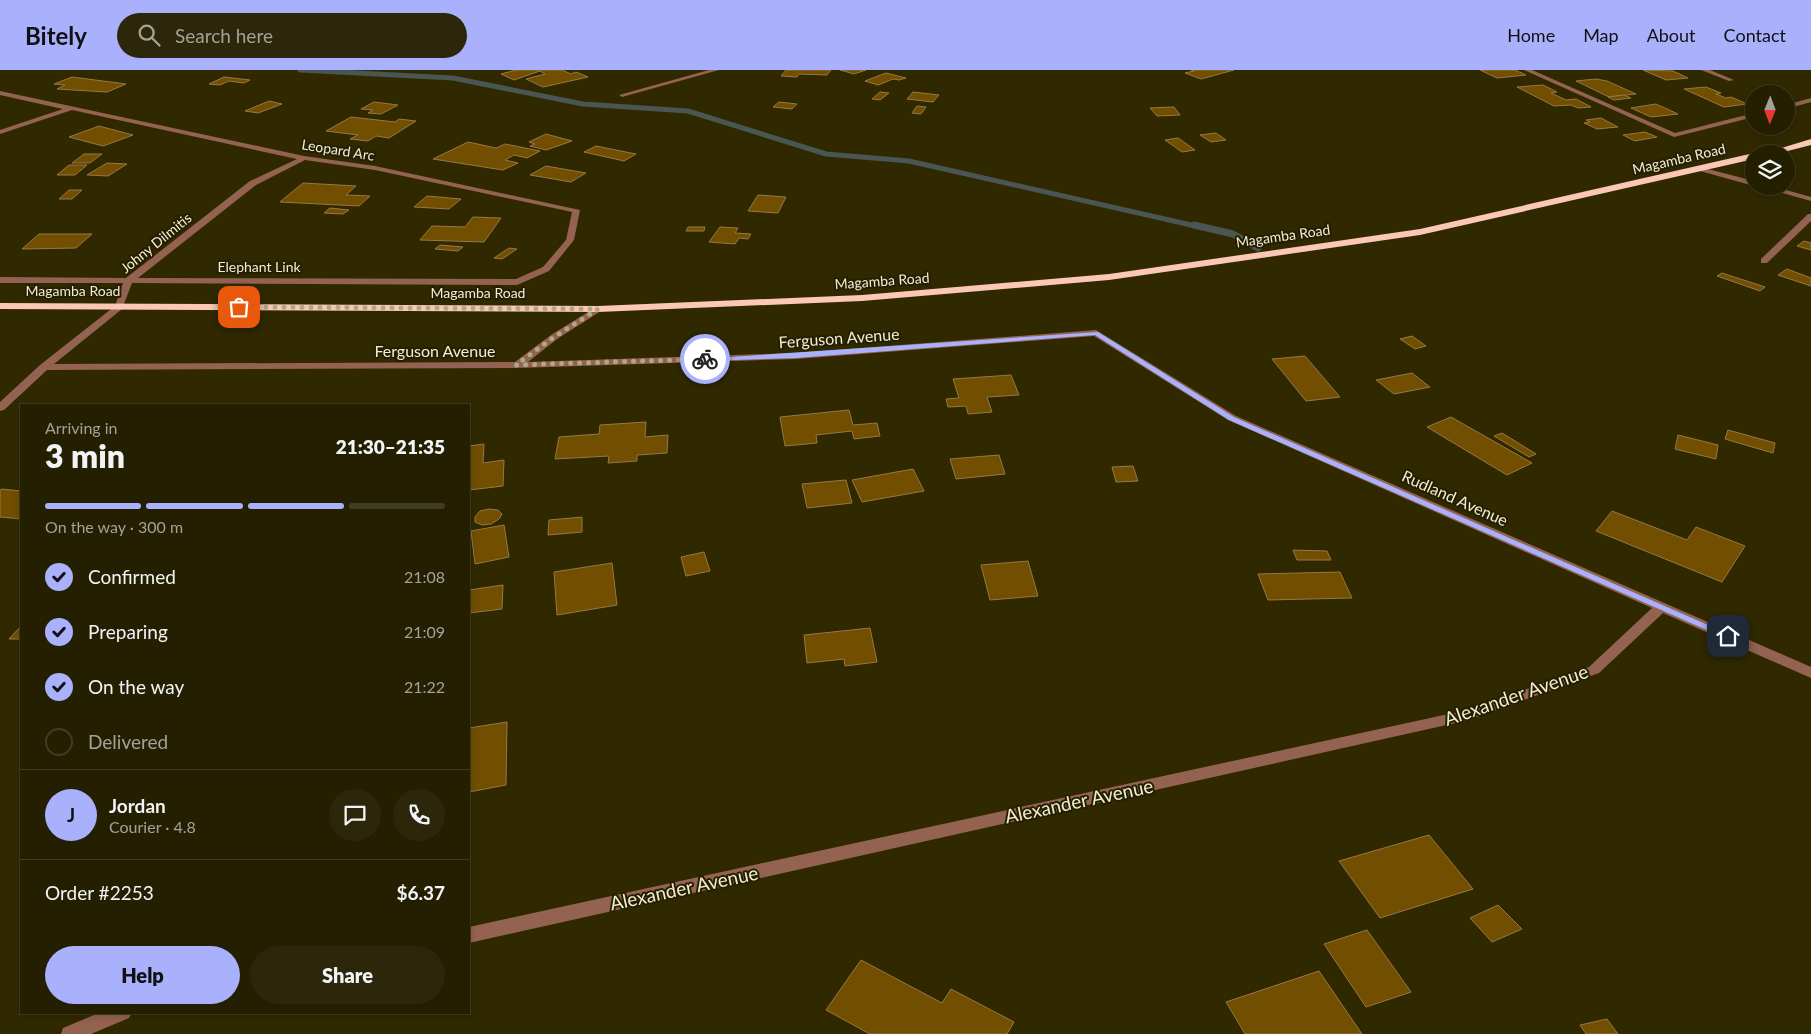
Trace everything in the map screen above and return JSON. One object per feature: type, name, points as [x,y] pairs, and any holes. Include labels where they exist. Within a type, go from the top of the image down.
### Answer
[{"type":"highway","points":[[1795,146],[1811,142]]},
{"type":"highway","name":"Magamba Road","points":[[0,306],[598,309],[862,298],[1109,277],[1420,232],[1745,158]]},
{"type":"street","points":[[622,95],[716,70]]},
{"type":"street","points":[[1527,70],[1674,135],[1745,117]]},
{"type":"street","points":[[1704,70],[1731,80]]},
{"type":"street","name":"Leopard Arc","points":[[0,93],[304,158],[374,168],[576,210],[570,240],[552,262],[546,269],[517,282]]},
{"type":"street","points":[[1795,104],[1811,100]]},
{"type":"street","points":[[0,132],[70,108]]},
{"type":"street","name":"Johny Dilmitis","points":[[119,307],[128,281],[253,183],[304,158]]},
{"type":"street","points":[[1703,169],[1745,181]]},
{"type":"street","points":[[1795,195],[1811,199]]},
{"type":"street","points":[[1764,261],[1811,216]]},
{"type":"street","name":"Elephant Link","points":[[0,280],[517,282]]},
{"type":"street","points":[[0,408],[44,367],[119,307]]},
{"type":"street","points":[[516,365],[554,337],[598,309]]},
{"type":"street","name":"Ferguson Avenue","points":[[44,367],[516,365],[796,356],[1096,333]]},
{"type":"street","name":"Rudland Avenue","points":[[1096,333],[1232,418],[1811,672]]},
{"type":"street","name":"Alexander Avenue","points":[[470,935],[1469,715],[1594,670],[1662,607]]},
{"type":"street","points":[[70,1034],[118,1014]]},
{"type":"building","points":[[516,70],[562,70],[571,74],[576,72],[588,77],[543,87],[526,79],[545,74],[540,71],[514,80],[501,74]]},
{"type":"building","points":[[786,70],[831,70],[827,75],[799,74],[797,77],[781,76]]},
{"type":"building","points":[[840,70],[866,70],[854,74]]},
{"type":"building","points":[[1191,70],[1234,70],[1201,79],[1185,73],[1194,71]]},
{"type":"building","points":[[1480,70],[1515,70],[1526,75],[1497,78]]},
{"type":"building","points":[[1643,70],[1673,71],[1688,78],[1666,80]]},
{"type":"building","points":[[886,73],[906,78],[893,79],[878,85],[865,81]]},
{"type":"building","points":[[72,77],[126,84],[107,92],[57,89],[65,85],[54,84]]},
{"type":"building","points":[[224,77],[250,80],[244,83],[229,81],[220,85],[209,84]]},
{"type":"building","points":[[1596,79],[1607,81],[1636,94],[1609,97],[1576,81]]},
{"type":"building","points":[[1543,85],[1557,92],[1551,93],[1566,100],[1576,99],[1591,107],[1554,106],[1517,87]]},
{"type":"building","points":[[1706,87],[1721,93],[1716,94],[1726,98],[1731,97],[1745,104],[1724,107],[1684,89]]},
{"type":"building","points":[[880,92],[889,93],[880,100],[872,99]]},
{"type":"building","points":[[913,92],[939,95],[933,102],[907,99]]},
{"type":"building","points":[[1624,95],[1631,98],[1614,100],[1608,97]]},
{"type":"building","points":[[269,101],[282,104],[258,113],[245,111]]},
{"type":"building","points":[[374,102],[398,105],[381,114],[368,113],[373,110],[361,109]]},
{"type":"building","points":[[779,102],[797,104],[792,109],[773,107]]},
{"type":"building","points":[[1656,104],[1678,114],[1651,117],[1631,108]]},
{"type":"building","points":[[917,106],[926,107],[921,114],[912,113]]},
{"type":"building","points":[[1174,107],[1180,115],[1157,116],[1150,108]]},
{"type":"building","points":[[351,117],[395,122],[399,119],[416,121],[389,138],[376,136],[368,141],[350,139],[358,135],[326,131]]},
{"type":"building","points":[[1601,118],[1618,127],[1597,129],[1584,123],[1590,122],[1586,120]]},
{"type":"building","points":[[99,126],[133,135],[103,146],[69,137]]},
{"type":"building","points":[[1645,132],[1657,137],[1635,141],[1623,135]]},
{"type":"building","points":[[1216,133],[1226,140],[1211,142],[1200,135]]},
{"type":"building","points":[[546,134],[572,141],[546,150],[530,146],[535,144],[529,142]]},
{"type":"building","points":[[1178,138],[1195,150],[1182,152],[1165,140]]},
{"type":"building","points":[[468,142],[496,148],[505,144],[540,151],[527,158],[514,155],[505,160],[518,163],[503,170],[433,159]]},
{"type":"building","points":[[596,146],[636,154],[624,161],[584,152]]},
{"type":"building","points":[[84,154],[102,154],[90,163],[72,163]]},
{"type":"building","points":[[107,163],[127,164],[108,176],[87,175]]},
{"type":"building","points":[[69,165],[87,165],[75,175],[57,175]]},
{"type":"building","points":[[546,166],[586,173],[571,182],[530,175]]},
{"type":"building","points":[[303,183],[356,186],[346,195],[370,196],[359,206],[280,202]]},
{"type":"building","points":[[69,190],[82,190],[72,199],[59,199]]},
{"type":"building","points":[[758,195],[786,197],[778,213],[748,211]]},
{"type":"building","points":[[427,196],[461,199],[449,209],[414,207]]},
{"type":"building","points":[[330,208],[349,210],[343,214],[324,213]]},
{"type":"building","points":[[473,217],[501,218],[484,242],[420,240],[432,226],[465,227]]},
{"type":"building","points":[[688,227],[705,227],[704,231],[686,231]]},
{"type":"building","points":[[720,227],[738,228],[735,233],[751,234],[748,239],[739,238],[735,244],[709,242]]},
{"type":"building","points":[[39,234],[92,234],[76,248],[22,249]]},
{"type":"building","points":[[1804,241],[1811,243],[1811,250],[1797,246]]},
{"type":"building","points":[[440,245],[463,247],[458,251],[435,249]]},
{"type":"building","points":[[509,248],[517,249],[502,259],[494,258]]},
{"type":"building","points":[[1787,269],[1811,278],[1811,286],[1778,275]]},
{"type":"building","points":[[1722,273],[1765,287],[1760,291],[1717,276]]},
{"type":"building","points":[[1412,336],[1426,346],[1415,349],[1400,339]]},
{"type":"building","points":[[1305,356],[1340,397],[1306,401],[1272,359]]},
{"type":"building","points":[[1412,373],[1430,387],[1394,394],[1376,380]]},
{"type":"building","points":[[1011,375],[1019,395],[987,397],[992,412],[968,414],[966,406],[948,407],[946,399],[959,398],[953,379]]},
{"type":"building","points":[[849,410],[853,425],[877,423],[880,436],[854,439],[852,431],[816,435],[817,443],[785,446],[780,417]]},
{"type":"building","points":[[1451,417],[1532,463],[1507,475],[1427,427]]},
{"type":"building","points":[[646,422],[645,437],[668,435],[667,453],[637,455],[637,461],[608,463],[609,456],[555,459],[559,437],[599,434],[600,425]]},
{"type":"building","points":[[1728,430],[1775,443],[1773,453],[1725,439]]},
{"type":"building","points":[[1502,433],[1536,454],[1529,457],[1494,436]]},
{"type":"building","points":[[1678,435],[1718,445],[1716,459],[1675,449]]},
{"type":"building","points":[[484,444],[483,463],[504,460],[503,486],[470,490],[470,446]]},
{"type":"building","points":[[999,455],[1005,474],[956,479],[950,459]]},
{"type":"building","points":[[1133,466],[1138,481],[1116,482],[1112,467]]},
{"type":"building","points":[[913,469],[924,491],[862,502],[852,480]]},
{"type":"building","points":[[846,480],[852,503],[807,508],[802,484]]},
{"type":"building","points":[[0,490],[20,491],[20,519],[0,517]]},
{"type":"building","points":[[498,510],[502,514],[499,519],[491,524],[482,525],[475,522],[475,517],[480,511]]},
{"type":"building","points":[[1612,511],[1687,540],[1696,527],[1745,546],[1722,582],[1596,531]]},
{"type":"building","points":[[582,517],[582,532],[548,535],[549,520]]},
{"type":"building","points":[[504,525],[509,557],[475,564],[471,531]]},
{"type":"building","points":[[1293,550],[1327,551],[1331,560],[1297,560]]},
{"type":"building","points":[[704,552],[710,571],[686,576],[681,557]]},
{"type":"building","points":[[1028,561],[1038,596],[990,600],[981,565]]},
{"type":"building","points":[[612,563],[617,605],[557,615],[554,572]]},
{"type":"building","points":[[1340,572],[1352,598],[1268,600],[1258,574]]},
{"type":"building","points":[[503,585],[502,609],[470,613],[470,590]]},
{"type":"building","points":[[20,627],[20,639],[9,639]]},
{"type":"building","points":[[870,628],[877,662],[845,666],[844,659],[807,663],[804,635]]},
{"type":"building","points":[[507,722],[506,785],[470,792],[470,728]]},
{"type":"building","points":[[1429,835],[1473,889],[1380,918],[1339,861]]},
{"type":"building","points":[[1498,905],[1522,929],[1492,942],[1470,918]]},
{"type":"building","points":[[1367,930],[1411,992],[1366,1007],[1324,944]]},
{"type":"building","points":[[861,960],[942,1003],[951,989],[1014,1022],[1007,1034],[870,1034],[826,1010]]},
{"type":"building","points":[[1319,971],[1362,1034],[1245,1034],[1226,1002]]},
{"type":"building","points":[[1607,1019],[1618,1034],[1586,1034],[1580,1025]]},
{"type":"waterway","points":[[300,70],[453,78],[583,104],[688,111],[826,154],[909,161],[1200,227]]},
{"type":"waterway","points":[[1194,225],[1233,234],[1258,248]]},
{"type":"way so far","points":[[239,307],[598,309],[554,337],[516,365],[705,359]]},
{"type":"route","points":[[705,359],[796,356],[1096,333],[1232,418],[1728,636]]}]
